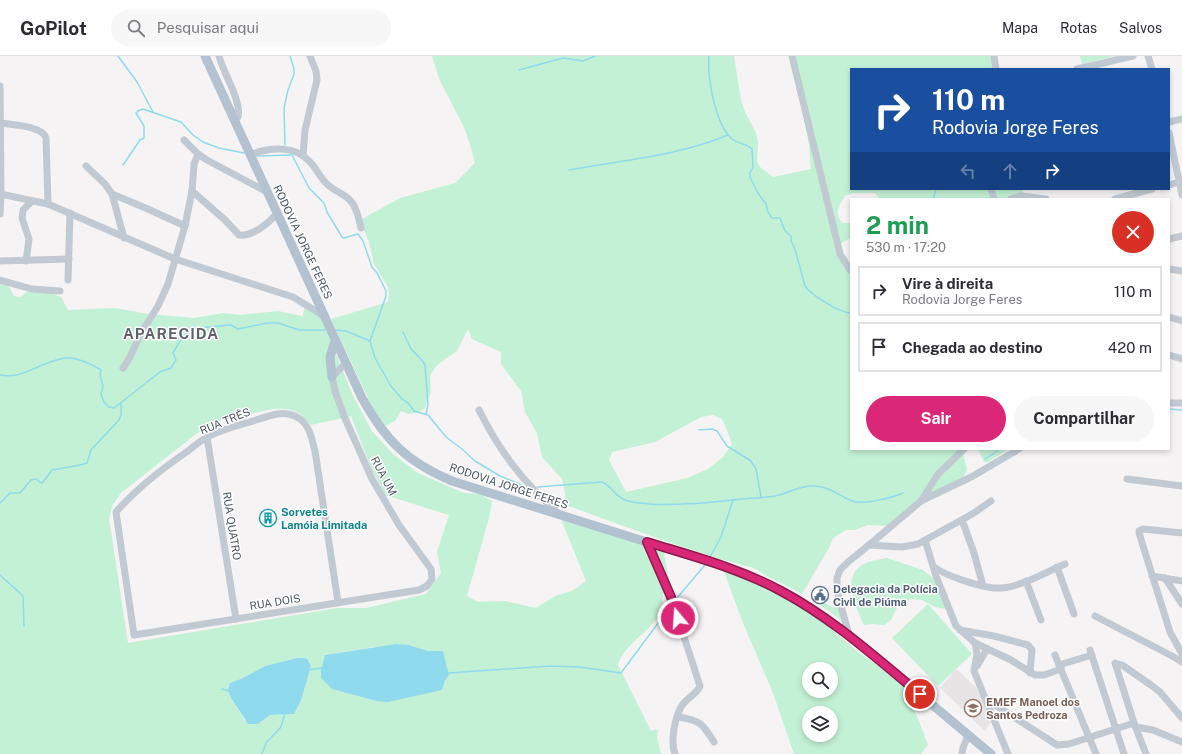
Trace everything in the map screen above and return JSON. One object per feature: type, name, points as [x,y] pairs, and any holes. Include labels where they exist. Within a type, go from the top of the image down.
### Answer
[{"type":"main road","name":"RODOVIA JORGE FERES","points":[[205,56],[362,398],[379,426],[399,449],[416,463],[433,473],[452,481],[716,564],[762,582],[797,600],[849,635],[991,754]]},
{"type":"main road","points":[[332,377],[330,357],[335,341]]},
{"type":"street","points":[[219,56],[238,107],[238,117],[234,120]]},
{"type":"street","points":[[303,156],[306,130],[317,80],[316,71],[310,56]]},
{"type":"street","points":[[792,56],[840,254],[850,269]]},
{"type":"street","points":[[994,56],[996,68]]},
{"type":"street","points":[[1080,68],[1133,56]]},
{"type":"street","points":[[1148,56],[1152,68]]},
{"type":"street","points":[[0,86],[0,214]]},
{"type":"street","points":[[1170,122],[1182,119]]},
{"type":"street","points":[[1,123],[39,130],[45,134],[48,204]]},
{"type":"street","points":[[1170,137],[1178,182],[1182,195]]},
{"type":"street","points":[[184,140],[198,154],[267,192]]},
{"type":"street","points":[[250,155],[265,150],[278,149],[295,152],[303,156],[311,162],[319,176],[328,185],[346,196],[352,202],[356,209],[361,228]]},
{"type":"street","points":[[123,368],[141,333],[164,295],[185,226],[192,191],[193,170],[198,154]]},
{"type":"street","points":[[86,166],[105,184],[112,194],[124,238]]},
{"type":"street","points":[[1170,184],[1178,182]]},
{"type":"street","points":[[1119,198],[1148,190]]},
{"type":"street","points":[[192,191],[225,220],[239,235],[245,235],[266,224],[277,213]]},
{"type":"street","points":[[1013,198],[1022,192],[1043,198]]},
{"type":"street","points":[[1,194],[48,204],[175,259],[293,297],[324,316]]},
{"type":"street","points":[[112,194],[185,226]]},
{"type":"street","points":[[26,261],[29,239],[22,218],[23,210],[32,200]]},
{"type":"street","points":[[68,280],[70,213]]},
{"type":"street","points":[[1170,239],[1182,236]]},
{"type":"street","points":[[0,261],[69,259]]},
{"type":"street","points":[[1170,269],[1182,271]]},
{"type":"street","points":[[0,280],[32,289],[60,291]]},
{"type":"street","points":[[1170,317],[1182,321]]},
{"type":"street","points":[[1170,355],[1182,359]]},
{"type":"street","points":[[332,377],[346,363]]},
{"type":"street","name":"RUA UM","points":[[332,377],[335,391],[344,416],[372,479],[400,525],[431,569],[432,579],[430,584],[419,590]]},
{"type":"street","points":[[1170,403],[1182,403]]},
{"type":"street","points":[[479,410],[499,447],[508,460],[529,485],[561,516]]},
{"type":"street","name":"RUA TRÊS","points":[[134,635],[116,512],[155,474],[207,437],[275,414],[284,413],[300,419],[310,432],[315,451],[338,602]]},
{"type":"street","name":"RUA QUATRO","points":[[207,437],[236,619]]},
{"type":"street","points":[[921,501],[938,474],[963,450]]},
{"type":"street","points":[[849,635],[839,600],[837,578],[840,570],[921,501],[973,476],[1017,450]]},
{"type":"street","points":[[1127,479],[1182,486]]},
{"type":"street","points":[[869,545],[909,547],[962,520],[991,501]]},
{"type":"street","points":[[962,520],[974,553],[983,586]]},
{"type":"street","points":[[1182,533],[1143,529],[1139,531],[1170,632],[1182,654]]},
{"type":"street","points":[[925,540],[940,586],[956,626],[975,643],[1011,660],[1030,673],[1040,676],[1048,674],[1091,653],[1124,754]]},
{"type":"street","points":[[647,542],[671,597],[700,686],[696,694],[683,705],[678,717],[672,739],[674,754]]},
{"type":"street","points":[[934,567],[950,577],[983,586],[1001,588],[1026,581],[1064,564]]},
{"type":"street","points":[[1057,567],[1074,614]]},
{"type":"street","points":[[1152,576],[1182,581]]},
{"type":"street","points":[[1165,578],[1182,604]]},
{"type":"street","points":[[1026,581],[1041,620]]},
{"type":"street","name":"RUA DOIS","points":[[134,635],[419,590]]},
{"type":"street","points":[[1095,616],[1162,650],[1182,662]]},
{"type":"street","points":[[960,630],[994,636],[1028,645],[1032,650],[1030,673]]},
{"type":"street","points":[[975,643],[977,654],[974,671],[1008,754]]},
{"type":"street","points":[[974,671],[987,649]]},
{"type":"street","points":[[1055,655],[1096,754]]},
{"type":"street","points":[[1146,754],[1115,663],[1122,665],[1160,692],[1182,718]]},
{"type":"street","points":[[986,698],[1056,745],[1064,746],[1116,729],[1135,725],[1153,730],[1182,742]]},
{"type":"street","points":[[678,717],[698,721],[703,725],[714,742]]},
{"type":"street","points":[[962,754],[968,735]]},
{"type":"shaded area","name":"EMEF Manoel dos Santos Pedroza","points":[[956,669],[974,685],[980,694],[991,722],[985,731],[940,688]]},
{"type":"green space","points":[[432,56],[734,56],[741,100],[745,112],[756,133],[758,142],[757,161],[760,167],[773,177],[811,169],[809,144],[795,71],[794,56],[996,56],[998,68],[850,68],[850,190],[1022,190],[1024,195],[1013,198],[879,198],[875,193],[854,193],[846,195],[838,209],[838,216],[840,220],[843,223],[850,223],[850,239],[836,246],[850,271],[850,450],[962,450],[967,470],[963,477],[887,526],[868,525],[855,530],[846,530],[833,538],[829,548],[802,594],[754,568],[720,559],[662,540],[563,504],[565,503],[565,493],[562,479],[542,457],[537,433],[525,412],[521,391],[501,364],[501,352],[472,339],[468,329],[457,351],[437,365],[430,375],[431,392],[425,408],[417,413],[408,414],[401,411],[395,421],[385,426],[375,413],[331,319],[388,302],[388,287],[374,264],[369,242],[360,220],[400,198],[455,183],[475,163],[464,127],[440,81]],"holes":[[[713,415],[722,419],[732,444],[723,457],[708,469],[687,478],[626,492],[609,460],[612,452],[655,442],[701,417]]]},
{"type":"green space","points":[[1080,56],[1115,56],[1082,64]]},
{"type":"green space","points":[[0,282],[8,285],[14,296],[20,297],[30,290],[46,291],[61,297],[68,310],[115,308],[149,314],[194,318],[223,313],[240,315],[278,311],[303,316],[305,303],[317,308],[353,396],[372,431],[393,454],[418,473],[464,493],[480,494],[492,501],[489,518],[467,596],[478,602],[505,601],[536,608],[555,596],[572,591],[586,581],[561,519],[663,549],[669,580],[663,595],[662,610],[652,625],[626,650],[618,665],[651,731],[658,729],[657,738],[661,754],[0,754]],"holes":[[[272,409],[294,411],[302,416],[311,425],[351,416],[372,470],[385,495],[449,515],[437,552],[441,573],[426,594],[366,608],[337,608],[128,643],[109,518],[113,504],[121,493],[196,434],[219,421]],[[409,645],[428,651],[443,651],[449,675],[443,686],[376,701],[332,689],[325,655],[374,647]],[[246,677],[292,714],[270,715],[258,724],[245,721],[231,698],[228,690],[230,683]]]},
{"type":"green space","points":[[978,450],[1007,450],[988,462],[984,462]]},
{"type":"green space","points":[[887,558],[923,570],[937,581],[947,593],[951,610],[935,607],[922,600],[910,599],[898,606],[891,620],[884,625],[864,625],[854,599],[851,582],[859,567],[868,562]]},
{"type":"green space","points":[[723,569],[765,587],[803,608],[827,625],[858,652],[892,675],[915,695],[909,699],[928,745],[921,754],[794,754],[773,693],[743,623]]},
{"type":"green space","points":[[816,592],[818,594],[816,597],[833,608],[836,604],[838,605],[841,620],[812,599]]},
{"type":"green space","points":[[928,604],[972,654],[938,686],[892,638]]},
{"type":"water","points":[[396,644],[409,645],[428,651],[443,651],[449,675],[442,690],[388,702],[376,701],[332,689],[321,678],[321,670],[325,655]]},
{"type":"water","points":[[297,658],[307,659],[311,666],[301,700],[294,714],[270,715],[258,724],[248,724],[231,698],[228,690],[230,683],[265,666]]},
{"type":"waterway","points":[[118,56],[137,82],[153,112]]},
{"type":"waterway","points":[[285,145],[284,108],[288,90],[294,74],[290,56]]},
{"type":"waterway","points":[[519,70],[563,58],[583,61],[595,56]]},
{"type":"waterway","points":[[709,56],[709,76],[716,111],[725,131],[731,138],[752,149],[753,167],[750,177],[758,193],[766,204],[768,212],[772,218],[780,218],[785,231],[791,236],[791,241],[795,249],[805,286],[808,290],[826,303],[850,313]]},
{"type":"waterway","points":[[123,165],[140,140],[144,138],[144,126],[136,113],[143,109],[181,122],[193,135],[203,142],[219,148],[244,153]]},
{"type":"waterway","points":[[569,170],[670,153],[728,135]]},
{"type":"waterway","points":[[257,156],[292,155],[309,188],[324,203],[327,212],[342,237],[344,238],[358,234],[363,241],[372,267],[377,273],[386,291],[386,296],[370,341],[375,358],[391,386],[414,411],[428,415],[446,437],[475,461],[500,476],[520,484],[526,489]]},
{"type":"waterway","points":[[933,198],[936,190]]},
{"type":"waterway","points":[[0,375],[17,375],[49,362],[66,358],[79,360],[101,370],[100,376],[103,386],[101,394],[104,402],[109,407],[114,408],[160,372],[171,368],[176,360],[173,353],[183,337],[191,330],[227,325],[231,325],[238,329],[267,323],[278,323],[299,330],[325,330]]},
{"type":"waterway","points":[[335,330],[346,331],[370,341]]},
{"type":"waterway","points":[[403,332],[411,349],[425,365],[428,404],[426,414]]},
{"type":"waterway","points":[[0,503],[10,493],[20,493],[31,480],[36,479],[41,483],[43,482],[52,470],[87,463],[91,450],[119,420],[121,415],[121,404]]},
{"type":"waterway","points":[[1170,409],[1182,410]]},
{"type":"waterway","points":[[699,430],[712,429],[717,431],[727,446],[751,461],[756,469],[761,497]]},
{"type":"waterway","points":[[985,459],[998,450]]},
{"type":"waterway","points":[[537,487],[602,482],[625,500],[649,504],[696,503],[770,497],[809,486],[819,486],[857,502],[878,500],[903,493]]},
{"type":"waterway","points":[[710,557],[721,537],[733,500]]},
{"type":"waterway","points":[[676,599],[705,565]]},
{"type":"waterway","points":[[0,575],[23,596],[24,626]]},
{"type":"waterway","points":[[448,673],[550,666],[580,667],[621,673],[670,607]]},
{"type":"waterway","points":[[308,670],[322,668]]},
{"type":"waterway","points":[[222,689],[229,691]]},
{"type":"waterway","points":[[262,754],[266,743],[281,727],[285,713]]},
{"type":"place","name":"Sorvetes Lamóia Limitada","points":[[268,518]]},
{"type":"place","name":"Delegacia da Polícia Civil de Piúma","points":[[820,595]]},
{"type":"place","name":"EMEF Manoel dos Santos Pedroza","points":[[973,708]]},
{"type":"district","name":"APARECIDA","points":[[171,334]]},
{"type":"route","points":[[678,618],[671,597],[647,542],[739,572],[780,590],[849,635],[920,694]]}]
